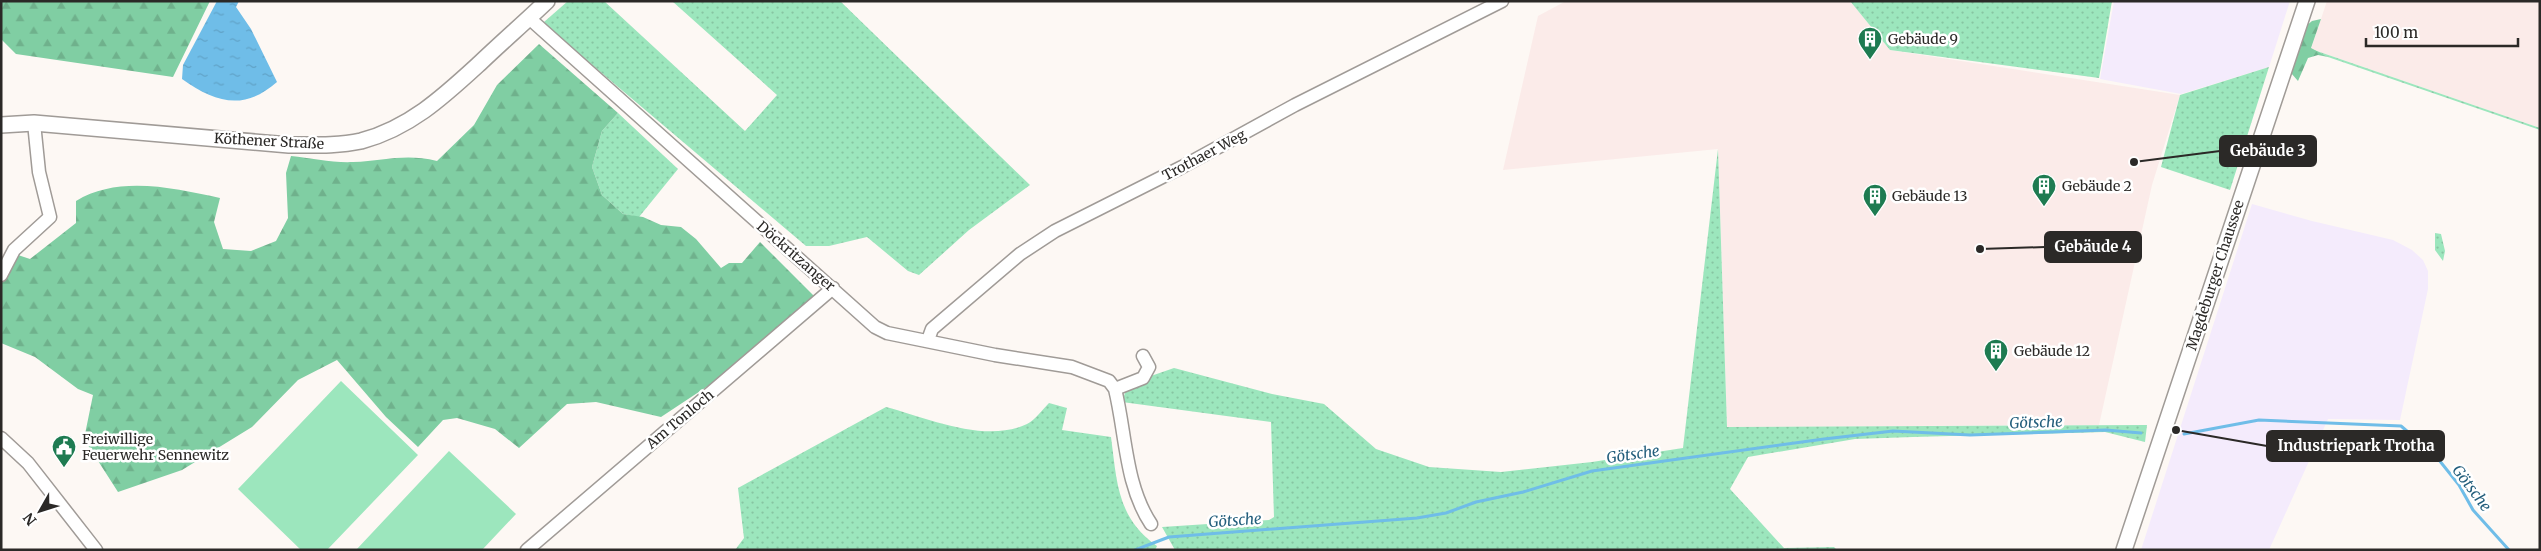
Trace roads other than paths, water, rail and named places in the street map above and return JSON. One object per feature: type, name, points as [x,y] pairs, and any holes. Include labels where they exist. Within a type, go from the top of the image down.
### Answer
[{"type":"main road","name":"Köthener Straße","points":[[1,125],[34,123],[289,145],[322,145],[360,141],[397,128],[420,115],[450,91],[547,1]]},
{"type":"main road","name":"Magdeburger Chaussee","points":[[2124,550],[2307,1]]},
{"type":"street","name":"Trothaer Weg","points":[[928,340],[932,329],[1020,254],[1055,231],[1182,167],[1295,105],[1502,1]]},
{"type":"street","name":"Döckritzanger","points":[[529,18],[875,327],[888,332],[995,354],[1072,367],[1109,381],[1116,389]]},
{"type":"street","points":[[1,275],[14,250],[50,217],[39,172],[34,123]]},
{"type":"street","name":"Am Tonloch","points":[[527,550],[833,288]]},
{"type":"street","points":[[1143,356],[1149,367],[1144,378],[1116,389],[1133,484],[1141,509],[1151,524]]},
{"type":"street","points":[[1,438],[28,463],[96,550]]},
{"type":"water","points":[[217,1],[239,1],[236,7],[251,29],[277,82],[253,97],[241,100],[218,98],[207,94],[182,79],[183,65]]},
{"type":"waterway","name":"Götsche","points":[[2184,434],[2259,420],[2401,426],[2435,455],[2459,485],[2473,510],[2509,550]]},
{"type":"waterway","name":"Götsche","points":[[1135,550],[1169,537],[1417,518],[1446,513],[1476,502],[1523,492],[1592,471],[1824,439],[1893,431],[1970,435],[2106,430],[2141,433]]},
{"type":"place","name":"Gebäude 9","points":[[1870,60]]},
{"type":"place","name":"Gebäude 3","points":[[2134,162]]},
{"type":"place","name":"Gebäude 2","points":[[2044,207]]},
{"type":"place","name":"Gebäude 13","points":[[1875,217]]},
{"type":"place","name":"Gebäude 4","points":[[1980,249]]},
{"type":"place","name":"Gebäude 12","points":[[1996,372]]},
{"type":"place","name":"Industriepark Trotha","points":[[2176,430]]},
{"type":"place","name":"Freiwillige Feuerwehr Sennewitz","points":[[64,468]]}]
